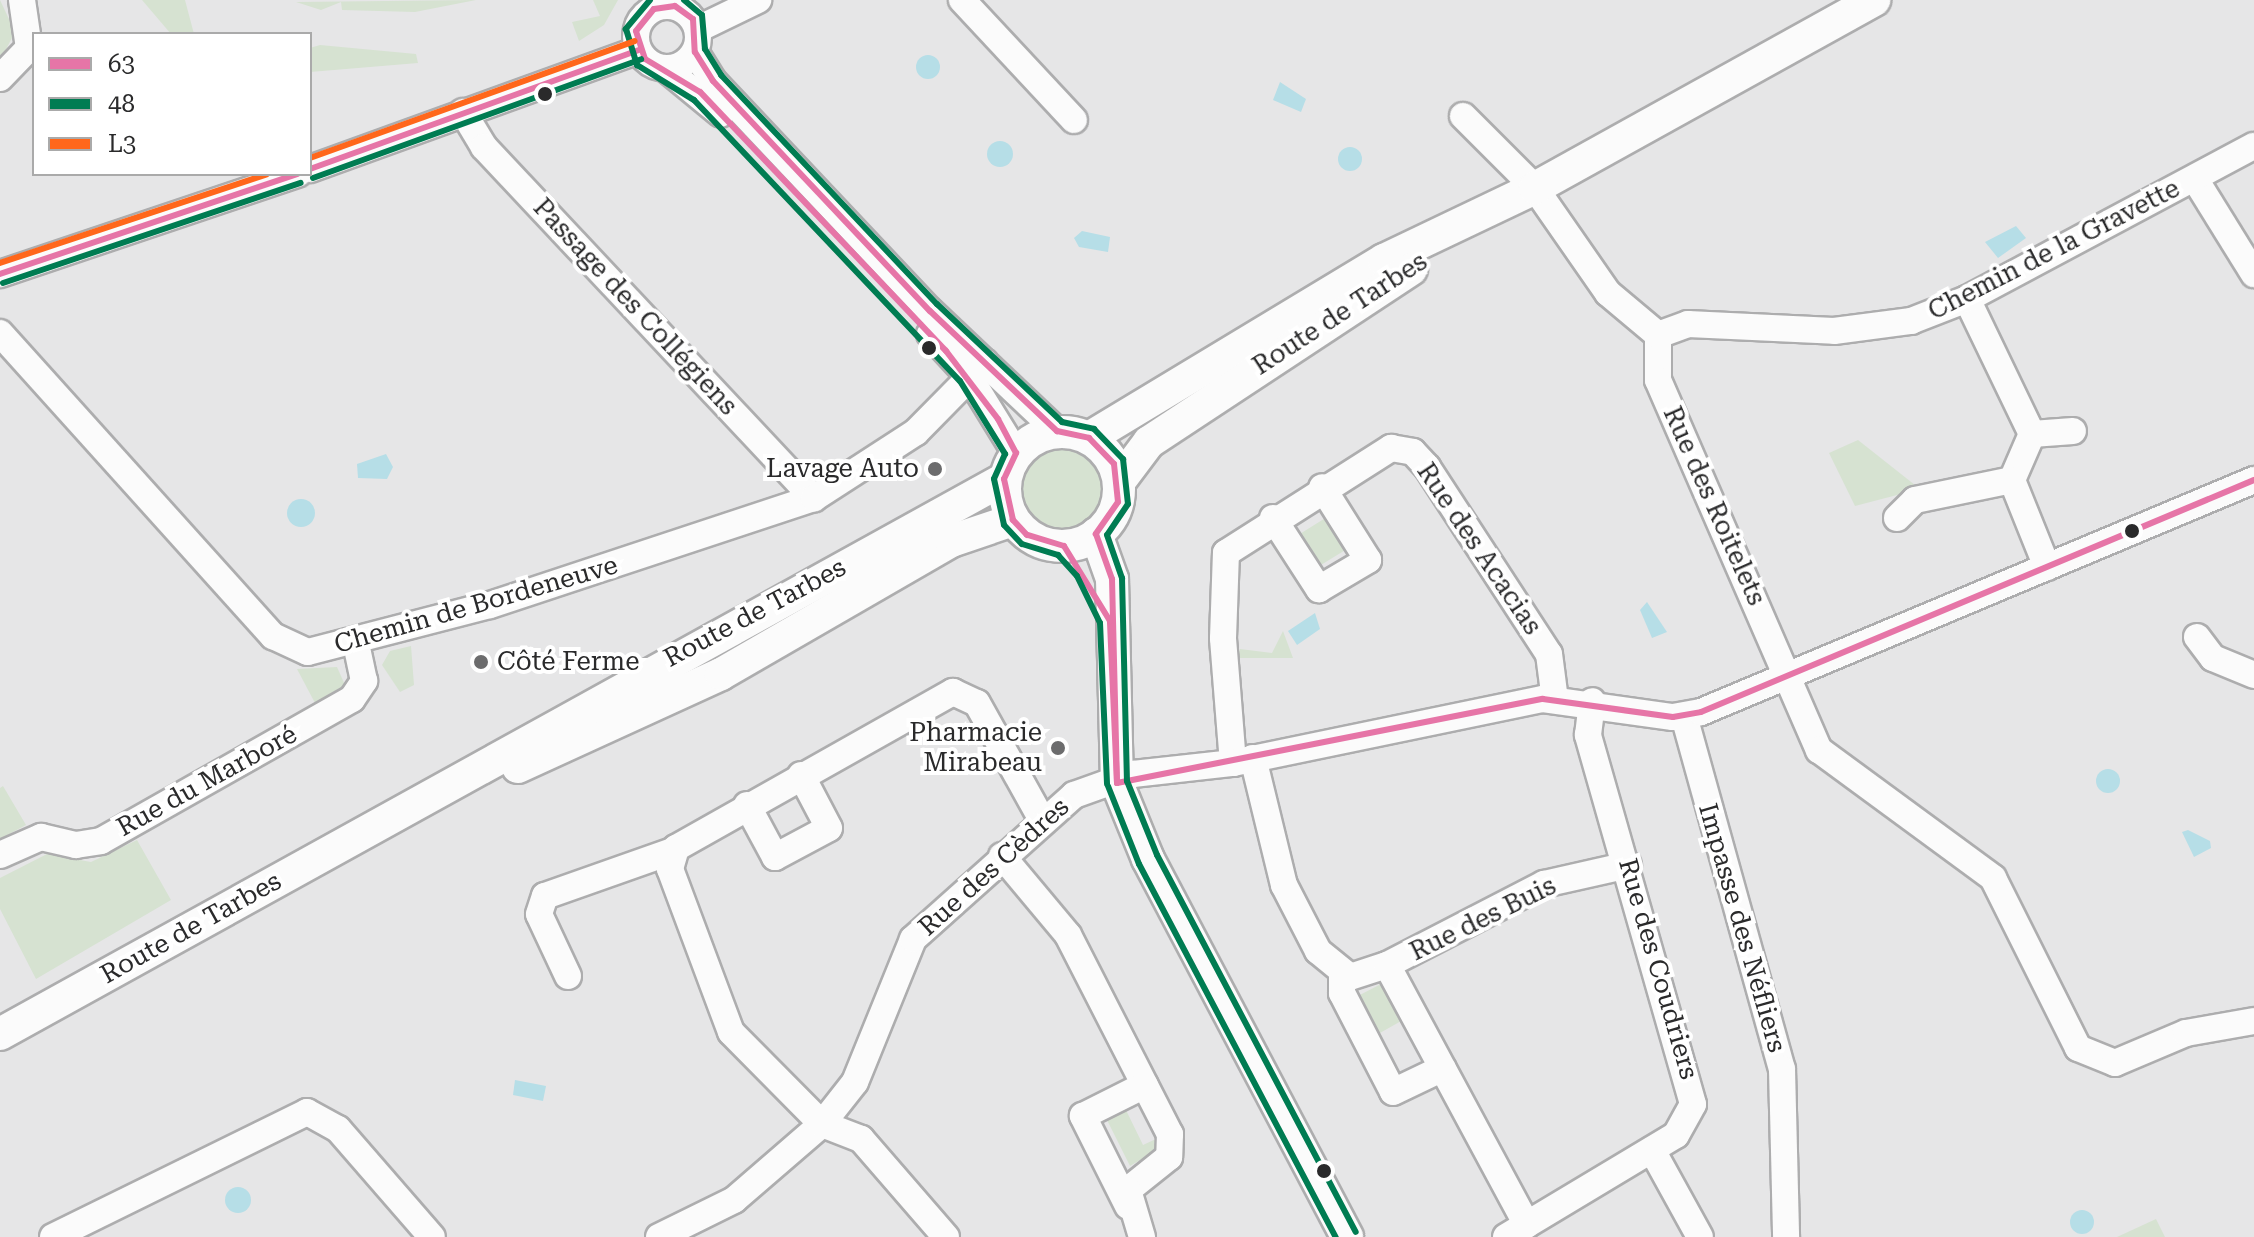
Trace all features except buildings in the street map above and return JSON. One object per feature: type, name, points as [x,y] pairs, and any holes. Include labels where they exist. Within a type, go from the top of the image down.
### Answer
[{"type":"main road","name":"Route de Tarbes","points":[[1089,438],[1384,260],[1535,188],[1874,0]]},
{"type":"main road","name":"Route de Tarbes","points":[[1096,534],[1110,520],[1119,482],[1149,442],[1535,188]]},
{"type":"main road","name":"Route de Tarbes","points":[[0,1034],[425,799],[1010,466],[1057,431]]},
{"type":"main road","points":[[1057,431],[1089,438],[1114,464],[1119,482]]},
{"type":"main road","points":[[1010,466],[1013,520],[1036,539],[1064,546],[1096,534],[1112,579],[1110,621],[1117,783],[1148,859],[1347,1237]]},
{"type":"main road","name":"Route de Tarbes","points":[[425,799],[503,773],[721,674],[951,541],[1013,520]]},
{"type":"main road","points":[[1064,546],[1110,621]]},
{"type":"street","points":[[0,78],[21,63],[32,36],[22,0]]},
{"type":"street","points":[[665,68],[696,40],[758,0]]},
{"type":"street","points":[[962,0],[1074,120]]},
{"type":"street","points":[[638,50],[636,31],[654,9],[675,6],[696,40],[713,81],[977,369],[1010,466]]},
{"type":"street","points":[[638,50],[700,92],[977,369],[1057,431]]},
{"type":"street","points":[[312,168],[638,50]]},
{"type":"street","name":"Passage des Collégiens","points":[[463,112],[484,147],[814,498]]},
{"type":"street","points":[[1463,116],[1535,188],[1608,293],[1658,335]]},
{"type":"street","name":"Chemin de la Gravette","points":[[1658,335],[1688,324],[1859,329],[1911,321],[1967,299],[2254,146]]},
{"type":"street","points":[[0,274],[292,176]]},
{"type":"street","points":[[2195,179],[2254,274]]},
{"type":"street","points":[[1967,299],[2032,434],[2012,480],[2047,567]]},
{"type":"street","name":"Chemin de Bordeneuve","points":[[0,333],[273,636],[308,652],[356,642],[814,498],[906,439],[977,369]]},
{"type":"street","name":"Rue des Roitelets","points":[[1658,335],[1658,380],[1819,750],[1839,772],[1993,878],[2078,1048],[2115,1063],[2186,1033],[2254,1021]]},
{"type":"street","points":[[2032,434],[2073,431]]},
{"type":"street","name":"Rue des Acacias","points":[[1342,975],[1318,951],[1284,885],[1243,760],[1223,562],[1232,546],[1382,450],[1413,452],[1549,654],[1574,701]]},
{"type":"street","points":[[1897,518],[1915,500],[2012,480]]},
{"type":"street","points":[[1117,783],[1574,701],[1684,716],[1787,676],[2254,480]]},
{"type":"street","points":[[1273,518],[1319,589],[1368,560],[1322,487]]},
{"type":"street","points":[[2197,637],[2213,658],[2254,675]]},
{"type":"street","name":"Rue du Marboré","points":[[0,855],[41,837],[76,845],[101,841],[352,699],[364,681],[356,642]]},
{"type":"street","points":[[568,976],[539,914],[542,899],[673,851],[747,805],[944,695],[964,692],[1042,820]]},
{"type":"street","name":"Rue des Coudriers","points":[[1516,1231],[1652,1150],[1684,1127],[1694,1092],[1628,865],[1588,735],[1574,701]]},
{"type":"street","name":"Impasse des Néfliers","points":[[1684,716],[1782,1069],[1786,1237]]},
{"type":"street","points":[[747,805],[775,857],[829,828],[801,775]]},
{"type":"street","name":"Rue des Cèdres","points":[[659,1237],[734,1200],[822,1124],[855,1082],[913,939],[1042,820],[1074,795],[1117,783]]},
{"type":"street","points":[[673,851],[672,875],[731,1032],[822,1124],[861,1139],[946,1237]]},
{"type":"street","points":[[1002,856],[1068,935],[1145,1085],[1172,1147],[1165,1162],[1132,1184],[1128,1206]]},
{"type":"street","name":"Rue des Buis","points":[[1342,975],[1364,976],[1544,884],[1628,865]]},
{"type":"street","points":[[1387,965],[1443,1068],[1516,1231]]},
{"type":"street","points":[[1342,975],[1342,993],[1393,1092],[1443,1068]]},
{"type":"street","points":[[1142,1237],[1083,1116],[1145,1085]]},
{"type":"street","points":[[53,1237],[307,1112],[338,1129],[432,1237]]},
{"type":"street","points":[[1652,1150],[1700,1237]]},
{"type":"green space","points":[[0,0],[15,32],[0,61]]},
{"type":"green space","points":[[142,0],[185,0],[193,32],[169,32]]},
{"type":"green space","points":[[476,0],[415,12],[342,10],[341,2],[321,10],[296,2]]},
{"type":"green space","points":[[593,0],[618,0],[604,25],[579,41],[572,22],[600,16]]},
{"type":"green space","points":[[320,45],[416,54],[418,63],[312,72],[312,47]]},
{"type":"green space","points":[[1858,440],[1920,489],[1855,506],[1829,453]]},
{"type":"green space","points":[[1062,443],[1080,447],[1095,457],[1105,472],[1109,490],[1105,508],[1095,523],[1080,533],[1062,537],[1044,533],[1029,523],[1019,508],[1015,490],[1019,472],[1029,457],[1044,447]]},
{"type":"green space","points":[[1327,517],[1347,549],[1316,568],[1295,537]]},
{"type":"green space","points":[[1283,631],[1293,658],[1237,658],[1240,649],[1272,653]]},
{"type":"green space","points":[[411,646],[414,685],[400,692],[382,665],[390,651]]},
{"type":"green space","points":[[337,667],[345,685],[315,703],[297,669]]},
{"type":"green space","points":[[3,786],[26,825],[0,839],[0,788]]},
{"type":"green space","points":[[137,840],[171,900],[36,979],[0,909],[0,878],[47,854],[91,862]]},
{"type":"green space","points":[[1381,984],[1403,1020],[1371,1038],[1354,998]]},
{"type":"green space","points":[[1124,1106],[1143,1145],[1158,1138],[1157,1150],[1130,1166],[1105,1116]]},
{"type":"green space","points":[[2156,1219],[2165,1237],[2117,1237]]},
{"type":"water","points":[[928,55],[937,58],[940,67],[937,76],[928,79],[919,76],[916,67],[919,58]]},
{"type":"water","points":[[1280,82],[1306,99],[1301,112],[1273,100]]},
{"type":"water","points":[[1000,141],[1009,145],[1013,154],[1009,163],[1000,167],[991,163],[987,154],[991,145]]},
{"type":"water","points":[[1350,147],[1361,154],[1362,159],[1355,170],[1350,171],[1339,164],[1338,159],[1345,148]]},
{"type":"water","points":[[2016,226],[2026,238],[1998,258],[1985,242]]},
{"type":"water","points":[[1082,231],[1110,237],[1108,252],[1079,247],[1074,238]]},
{"type":"water","points":[[386,454],[393,467],[387,479],[358,478],[357,464]]},
{"type":"water","points":[[301,499],[311,503],[315,513],[311,523],[301,527],[291,523],[287,513],[291,503]]},
{"type":"water","points":[[1647,602],[1667,632],[1652,638],[1640,610]]},
{"type":"water","points":[[1315,613],[1320,629],[1297,645],[1288,631]]},
{"type":"water","points":[[2108,769],[2117,772],[2120,781],[2117,790],[2108,793],[2099,790],[2096,781],[2099,772]]},
{"type":"water","points":[[2188,830],[2210,841],[2211,848],[2194,857],[2182,832]]},
{"type":"water","points":[[515,1080],[546,1086],[543,1101],[513,1095]]},
{"type":"water","points":[[238,1187],[247,1191],[251,1200],[247,1209],[238,1213],[229,1209],[225,1200],[229,1191]]},
{"type":"water","points":[[2082,1210],[2091,1213],[2094,1222],[2091,1231],[2082,1234],[2073,1231],[2070,1222],[2073,1213]]},
{"type":"transit line","name":"48","points":[[650,0],[626,29],[637,65],[694,100],[960,381],[1005,454],[994,479],[1004,525],[1022,544],[1058,555],[1077,576],[1100,623],[1107,784]]},
{"type":"transit line","name":"48","points":[[684,0],[702,15],[705,49],[721,75],[937,304],[1062,422],[1094,429],[1123,459],[1128,504],[1107,535],[1122,578],[1127,781],[1157,855],[1356,1232]]},
{"type":"transit line","name":"63","points":[[675,6],[693,19],[695,52],[713,81],[930,311],[1057,431],[1089,438],[1114,464],[1118,502],[1096,534],[1112,579],[1117,783],[1110,621],[1064,546],[1027,535],[1013,520],[1004,479],[1016,453],[998,419],[946,351],[700,92],[645,59],[636,31],[654,9],[675,6]]},
{"type":"transit line","name":"L3","points":[[312,157],[635,41]]},
{"type":"transit line","name":"63","points":[[312,168],[638,50]]},
{"type":"transit line","name":"48","points":[[313,178],[641,59]]},
{"type":"transit line","name":"L3","points":[[0,263],[261,176]]},
{"type":"transit line","name":"63","points":[[0,274],[292,176]]},
{"type":"transit line","name":"48","points":[[3,283],[301,183]]},
{"type":"transit line","name":"63","points":[[1117,783],[1543,699],[1673,717],[1701,712],[2254,480]]},
{"type":"transit line","name":"48","points":[[1108,786],[1139,864],[1336,1237]]},
{"type":"place","name":"Lavage Auto","points":[[935,469]]},
{"type":"place","name":"Côté Ferme","points":[[481,662]]},
{"type":"place","name":"Pharmacie Mirabeau","points":[[1058,748]]}]
